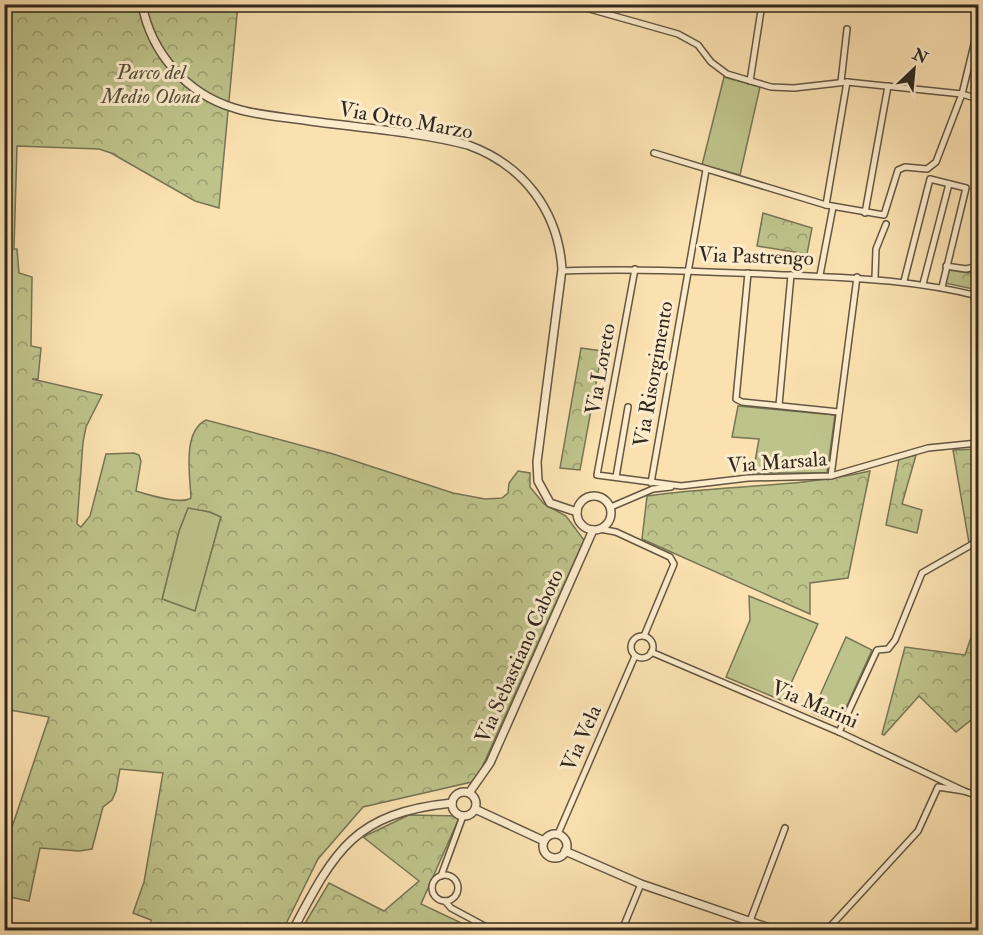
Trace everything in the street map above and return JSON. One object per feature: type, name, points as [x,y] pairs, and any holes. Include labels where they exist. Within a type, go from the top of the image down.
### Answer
[{"type":"street","name":"Via Otto Marzo","points":[[142,4],[152,36],[166,60],[193,87],[218,102],[254,113],[458,142],[496,158],[521,176],[541,200],[558,238],[562,271],[537,469],[541,490],[550,503],[577,512]]},
{"type":"street","points":[[573,4],[688,39],[698,45],[718,69],[750,81],[794,88],[844,82],[962,94],[978,99]]},
{"type":"street","points":[[750,81],[762,4]]},
{"type":"street","points":[[654,153],[833,207],[881,216],[886,213],[896,173],[901,168],[927,169],[934,166],[962,94],[978,28]]},
{"type":"street","points":[[826,205],[844,82],[847,29]]},
{"type":"street","points":[[865,213],[888,86]]},
{"type":"street","name":"Via Risorgimento","points":[[651,483],[706,170]]},
{"type":"street","points":[[904,281],[930,179],[966,188],[942,287]]},
{"type":"street","points":[[923,284],[949,184]]},
{"type":"street","points":[[820,275],[833,207]]},
{"type":"street","points":[[874,278],[876,249],[886,224]]},
{"type":"street","points":[[946,266],[966,269],[978,266]]},
{"type":"street","name":"Via Pastrengo","points":[[562,271],[635,268],[874,278],[942,287],[978,296]]},
{"type":"street","name":"Via Loreto","points":[[597,475],[635,268]]},
{"type":"street","points":[[748,273],[735,396],[742,402],[839,412]]},
{"type":"street","points":[[779,405],[791,275]]},
{"type":"street","points":[[831,476],[857,277]]},
{"type":"street","points":[[616,477],[628,407]]},
{"type":"street","name":"Via Marsala","points":[[611,507],[653,489],[748,478],[831,476],[928,448],[978,443]]},
{"type":"street","name":"Via Marsala","points":[[597,475],[681,486]]},
{"type":"street","points":[[592,496],[603,498],[611,507],[611,518],[597,530],[583,526],[577,512],[581,501],[592,496]]},
{"type":"street","name":"Via Vela","points":[[558,834],[635,656],[631,650],[632,642],[637,637],[644,636],[674,564],[670,557],[616,532],[597,530]]},
{"type":"street","name":"Via Sebastiano Caboto","points":[[452,803],[458,793],[470,793],[490,763],[597,530]]},
{"type":"street","points":[[839,732],[876,650],[888,649],[895,640],[922,573],[978,541]]},
{"type":"street","points":[[635,656],[646,657],[651,652],[652,642],[644,636]]},
{"type":"street","name":"Via Marini","points":[[651,652],[839,732],[978,796]]},
{"type":"street","points":[[827,930],[918,831],[938,788],[964,791]]},
{"type":"street","points":[[293,930],[324,872],[345,844],[358,833],[369,825],[411,809],[452,803],[454,810],[463,816],[470,814],[475,809],[475,798],[470,793]]},
{"type":"street","points":[[475,809],[544,841]]},
{"type":"street","points":[[463,816],[441,876],[432,884],[432,892],[437,899],[445,901],[451,908],[492,930]]},
{"type":"street","points":[[750,921],[785,828]]},
{"type":"street","points":[[558,834],[566,841],[565,851],[556,857],[548,855],[543,849],[544,841],[548,836],[558,834]]},
{"type":"street","points":[[565,851],[641,884],[775,930]]},
{"type":"street","points":[[441,876],[453,879],[457,886],[456,895],[445,901]]},
{"type":"street","points":[[622,930],[641,884]]},
{"type":"green space","name":"Parco del Medio Olona","points":[[238,4],[219,208],[195,201],[111,153],[99,149],[17,146],[14,249],[17,249],[19,273],[32,277],[31,346],[41,348],[38,379],[32,379],[102,395],[86,427],[83,442],[77,524],[81,527],[90,516],[106,454],[134,453],[139,455],[141,461],[136,491],[172,500],[191,498],[190,444],[198,426],[206,420],[330,453],[453,493],[485,499],[502,498],[508,493],[509,483],[518,471],[530,473],[530,487],[544,504],[566,516],[584,540],[476,781],[363,807],[318,859],[283,930],[151,930],[151,920],[133,913],[144,882],[163,773],[120,769],[112,800],[103,807],[92,849],[79,851],[40,848],[29,901],[5,896],[5,857],[8,839],[49,717],[5,709],[4,533],[9,522],[5,521],[5,5]],"holes":[[[188,508],[210,512],[221,517],[195,611],[162,599],[179,531]]]},
{"type":"green space","points":[[724,77],[760,87],[740,175],[702,165]]},
{"type":"green space","points":[[763,213],[812,228],[807,254],[757,246]]},
{"type":"green space","points":[[949,270],[969,273],[978,271],[978,290],[945,283]]},
{"type":"green space","points":[[581,348],[602,351],[580,470],[560,468]]},
{"type":"green space","points":[[738,406],[835,415],[827,473],[753,473],[759,439],[732,437]]},
{"type":"green space","points":[[978,449],[978,537],[969,543],[953,450]]},
{"type":"green space","points":[[916,455],[902,504],[922,510],[917,533],[886,525],[899,459]]},
{"type":"green space","points":[[870,471],[848,578],[810,583],[810,614],[642,539],[647,496],[815,481]]},
{"type":"green space","points":[[188,507],[221,517],[195,612],[162,599],[179,531]]},
{"type":"green space","points":[[749,596],[818,624],[783,701],[726,677],[750,620]]},
{"type":"green space","points":[[978,617],[978,719],[970,721],[956,732],[919,696],[884,735],[882,734],[905,647],[965,655]]},
{"type":"green space","points":[[846,637],[872,650],[841,719],[834,722],[812,713]]},
{"type":"green space","points":[[409,815],[460,816],[421,904],[476,930],[301,930],[329,883],[384,911],[419,881],[363,837]]}]
